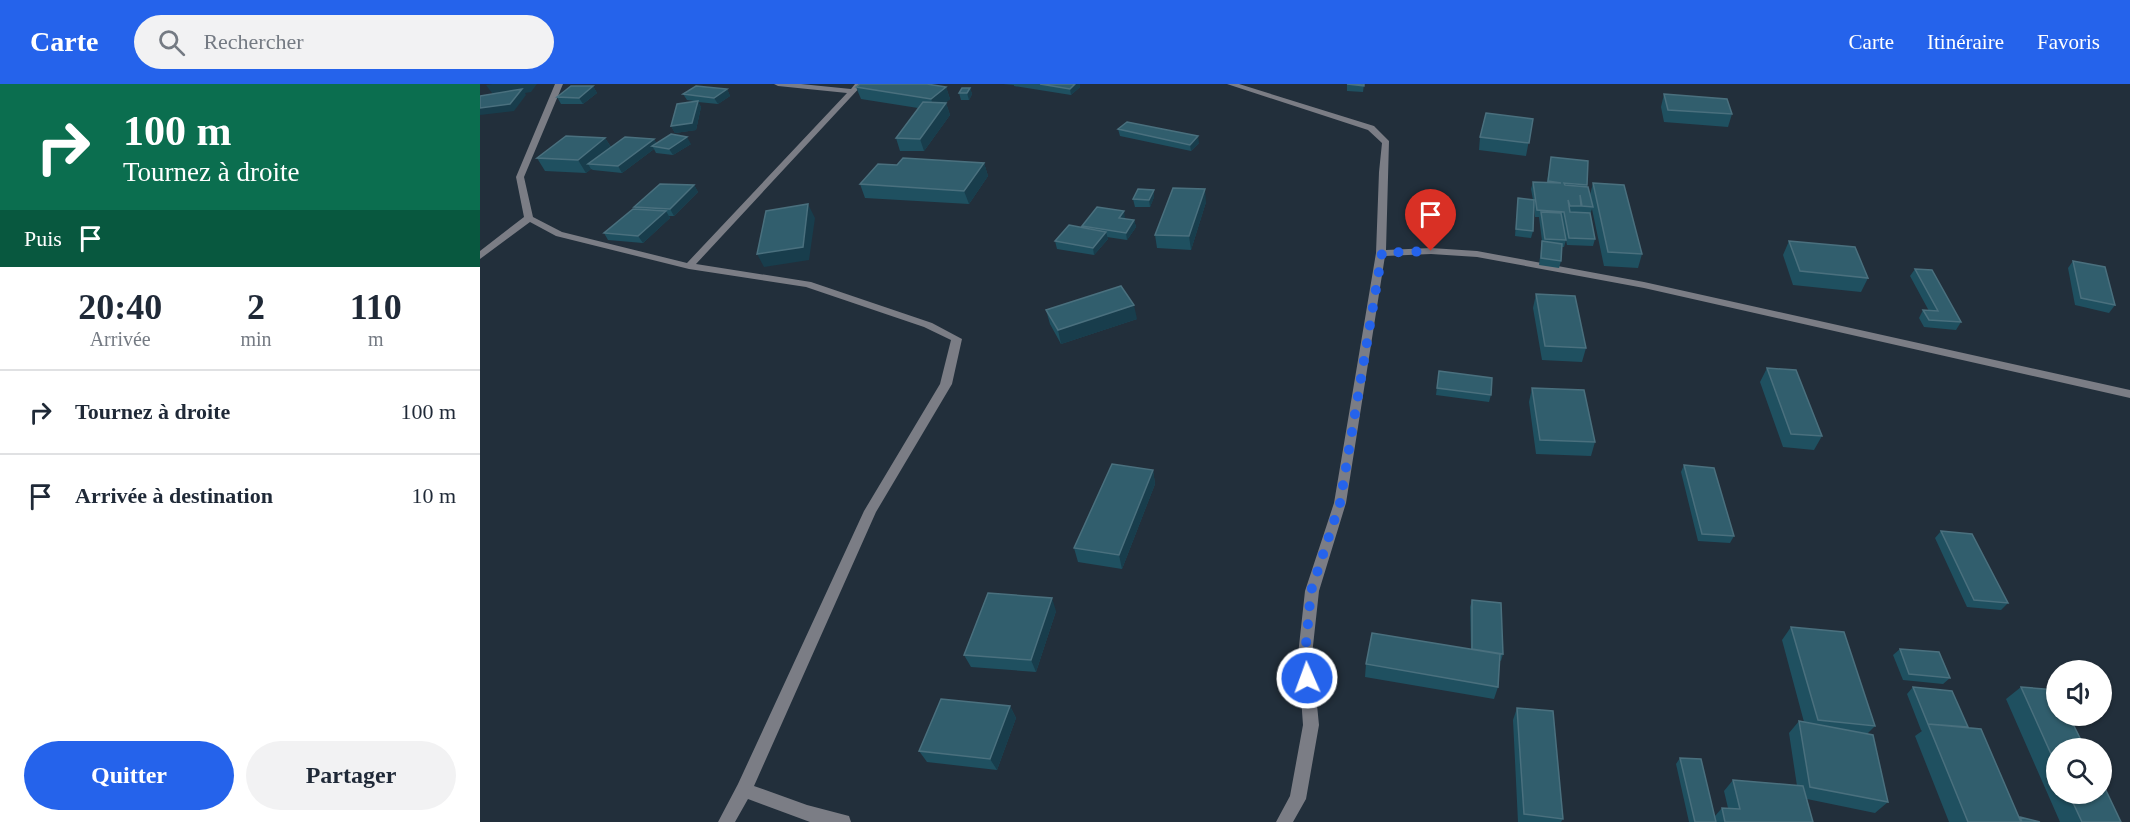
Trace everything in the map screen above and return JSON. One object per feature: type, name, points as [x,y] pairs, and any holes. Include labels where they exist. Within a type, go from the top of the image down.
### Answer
[{"type":"street","points":[[559,84],[520,177],[529,218],[559,234],[689,267],[808,284],[928,325],[957,339],[946,384],[870,511],[744,790],[726,822]]},
{"type":"street","points":[[778,84],[852,91]]},
{"type":"street","points":[[689,267],[859,84]]},
{"type":"street","points":[[1231,84],[1371,128],[1386,143],[1382,253],[1340,503],[1311,591],[1305,655],[1311,725],[1298,799],[1284,822]]},
{"type":"street","points":[[480,256],[529,218]]},
{"type":"street","points":[[1382,253],[1431,251],[1477,254],[1644,285],[2130,394]]},
{"type":"street","points":[[744,790],[807,813],[843,822]]},
{"type":"building","points":[[860,84],[927,84],[946,87],[931,99],[856,87]]},
{"type":"building","points":[[1040,84],[1075,84],[1070,89]]},
{"type":"building","points":[[571,86],[593,86],[579,98],[557,97]]},
{"type":"building","points":[[696,86],[727,89],[714,98],[683,94]]},
{"type":"building","points":[[962,88],[970,88],[967,93],[959,93]]},
{"type":"building","points":[[522,89],[510,104],[480,108],[480,96]]},
{"type":"building","points":[[1664,94],[1727,99],[1732,114],[1668,110]]},
{"type":"building","points":[[698,101],[692,123],[671,126],[677,104]]},
{"type":"building","points":[[923,102],[946,103],[920,139],[896,138]]},
{"type":"building","points":[[1486,113],[1533,119],[1529,143],[1480,137]]},
{"type":"building","points":[[1127,122],[1198,136],[1190,145],[1118,129]]},
{"type":"building","points":[[671,134],[687,137],[669,149],[652,146]]},
{"type":"building","points":[[566,136],[605,138],[578,160],[537,158]]},
{"type":"building","points":[[625,137],[654,139],[618,166],[588,164]]},
{"type":"building","points":[[1551,157],[1588,161],[1587,185],[1564,183],[1565,185],[1588,187],[1593,207],[1582,206],[1580,195],[1581,206],[1570,206],[1568,200],[1570,212],[1590,213],[1595,239],[1569,238],[1564,212],[1537,210],[1533,182],[1561,183],[1548,181]]},
{"type":"building","points":[[903,158],[984,163],[964,191],[860,184],[878,164],[897,165]]},
{"type":"building","points":[[1593,183],[1624,185],[1642,254],[1608,252]]},
{"type":"building","points":[[660,184],[694,185],[670,209],[634,207]]},
{"type":"building","points":[[1173,188],[1205,189],[1189,236],[1155,235]]},
{"type":"building","points":[[1138,189],[1154,190],[1149,200],[1133,199]]},
{"type":"building","points":[[1518,198],[1534,200],[1533,231],[1516,229]]},
{"type":"building","points":[[808,204],[803,247],[757,254],[766,211]]},
{"type":"building","points":[[1097,207],[1124,211],[1119,218],[1134,220],[1126,233],[1082,226]]},
{"type":"building","points":[[633,209],[666,211],[638,236],[604,233]]},
{"type":"building","points":[[1541,212],[1561,213],[1566,240],[1545,239]]},
{"type":"building","points":[[1069,225],[1106,232],[1093,248],[1055,241]]},
{"type":"building","points":[[1542,241],[1562,244],[1561,261],[1541,258]]},
{"type":"building","points":[[1789,241],[1855,247],[1868,278],[1800,271]]},
{"type":"building","points":[[2073,261],[2105,267],[2115,305],[2081,298]]},
{"type":"building","points":[[1915,269],[1932,270],[1961,322],[1929,320],[1923,310],[1938,311]]},
{"type":"building","points":[[1121,286],[1134,305],[1058,330],[1046,310]]},
{"type":"building","points":[[1536,294],[1575,296],[1586,348],[1545,346]]},
{"type":"building","points":[[1767,368],[1796,370],[1822,436],[1791,434]]},
{"type":"building","points":[[1439,371],[1492,378],[1491,395],[1437,388]]},
{"type":"building","points":[[1532,388],[1584,390],[1595,442],[1540,440]]},
{"type":"building","points":[[1112,464],[1153,470],[1119,555],[1074,548]]},
{"type":"building","points":[[1684,465],[1714,468],[1734,536],[1702,534]]},
{"type":"building","points":[[1941,531],[1972,534],[2008,603],[1974,600]]},
{"type":"building","points":[[988,593],[1052,598],[1031,660],[964,655]]},
{"type":"building","points":[[1472,600],[1501,603],[1503,654],[1472,649]]},
{"type":"building","points":[[1791,627],[1844,632],[1875,726],[1818,720]]},
{"type":"building","points":[[1372,633],[1500,654],[1498,687],[1366,664]]},
{"type":"building","points":[[1900,649],[1939,652],[1950,678],[1909,674]]},
{"type":"building","points":[[1913,687],[1952,691],[1968,727],[1928,724]]},
{"type":"building","points":[[2021,687],[2046,689],[2046,726],[2074,726],[2080,738],[2046,738],[2046,743]]},
{"type":"building","points":[[941,699],[1010,706],[990,759],[919,751]]},
{"type":"building","points":[[1517,708],[1553,711],[1563,819],[1524,814]]},
{"type":"building","points":[[1799,721],[1873,735],[1888,802],[1810,787]]},
{"type":"building","points":[[1928,724],[1981,729],[2021,822],[1968,822]]},
{"type":"building","points":[[1680,758],[1701,759],[1716,822],[1695,822]]},
{"type":"building","points":[[1733,780],[1803,786],[1813,822],[1725,822],[1722,808],[1740,809]]},
{"type":"building","points":[[2112,803],[2121,822],[2082,822],[2074,804]]},
{"type":"building","points":[[2020,817],[2040,822],[2022,822]]},
{"type":"route","points":[[1307,678],[1305,655],[1311,591],[1340,503],[1382,253],[1431,251]]}]
